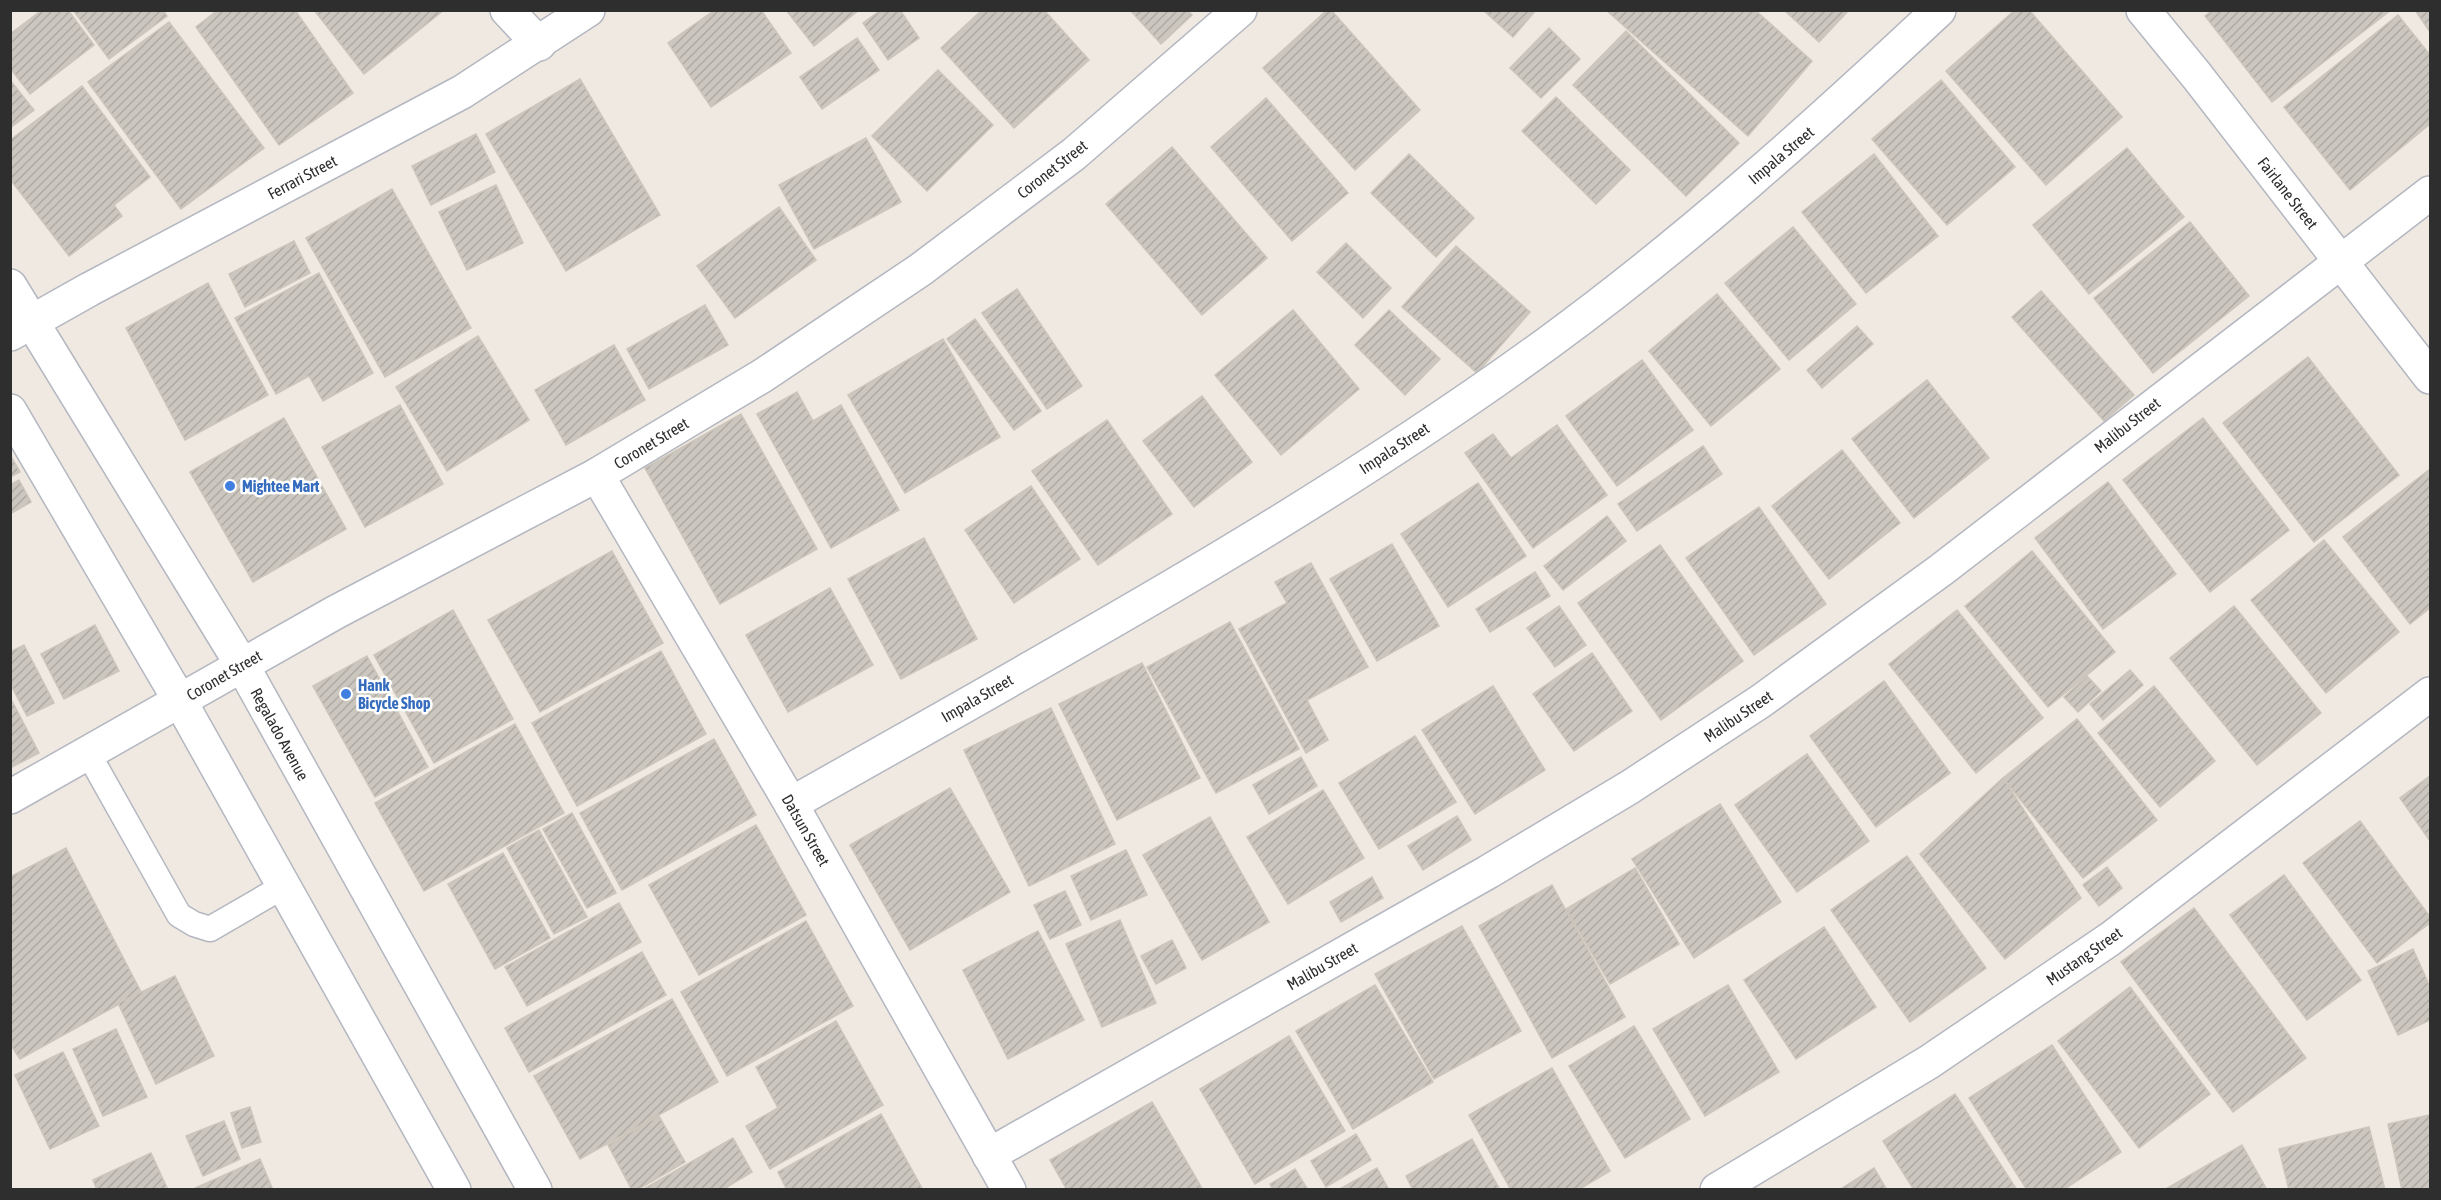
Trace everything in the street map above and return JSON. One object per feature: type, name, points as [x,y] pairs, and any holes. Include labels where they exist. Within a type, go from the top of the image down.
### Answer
[{"type":"street","points":[[507,10],[538,44]]},
{"type":"street","name":"Ferrari Street","points":[[22,327],[442,103],[538,44],[588,10]]},
{"type":"street","name":"Coronet Street","points":[[10,797],[336,612],[597,475],[762,376],[920,270],[1074,154],[1240,10]]},
{"type":"street","name":"Impala Street","points":[[791,804],[1109,623],[1279,522],[1424,429],[1548,343],[1659,258],[1813,128],[1939,10]]},
{"type":"street","name":"Fairlane Street","points":[[2143,10],[2341,260],[2430,377]]},
{"type":"street","name":"Malibu Street","points":[[989,1155],[1488,872],[1630,787],[1761,701],[1941,570],[2430,193]]},
{"type":"street","name":"Regalado Avenue","points":[[10,286],[22,327],[242,665],[535,1190]]},
{"type":"street","points":[[10,411],[180,701],[454,1190]]},
{"type":"street","name":"Datsun Street","points":[[597,475],[791,804],[1009,1190]]},
{"type":"street","name":"Mustang Street","points":[[1717,1190],[1929,1062],[2110,939],[2430,694]]},
{"type":"lane","points":[[88,753],[179,915],[194,924],[210,929],[284,886]]},
{"type":"building","points":[[42,10],[68,10],[94,45],[30,94],[10,68],[10,34]]},
{"type":"building","points":[[73,10],[163,10],[167,16],[109,59]]},
{"type":"building","points":[[218,10],[295,10],[353,93],[279,145],[196,27]]},
{"type":"building","points":[[314,10],[444,10],[364,74]]},
{"type":"building","points":[[715,10],[761,10],[791,53],[711,107],[668,43]]},
{"type":"building","points":[[786,10],[859,10],[814,46]]},
{"type":"building","points":[[881,10],[900,10],[919,38],[888,60],[863,23]]},
{"type":"building","points":[[982,10],[1044,10],[1089,60],[1014,128],[941,48]]},
{"type":"building","points":[[1130,10],[1187,10],[1192,15],[1161,44]]},
{"type":"building","points":[[1327,10],[1331,10],[1420,110],[1355,170],[1263,68]]},
{"type":"building","points":[[1483,10],[1536,10],[1513,37]]},
{"type":"building","points":[[1606,10],[1755,10],[1812,61],[1748,136]]},
{"type":"building","points":[[1784,10],[1849,10],[1819,42]]},
{"type":"building","points":[[2015,10],[2029,10],[2122,117],[2046,185],[1946,71]]},
{"type":"building","points":[[2213,10],[2391,10],[2272,102],[2205,16]]},
{"type":"building","points":[[2415,10],[2430,10],[2430,32]]},
{"type":"building","points":[[2398,15],[2430,55],[2430,124],[2350,190],[2284,107]]},
{"type":"building","points":[[169,22],[264,148],[181,209],[88,82]]},
{"type":"building","points":[[1549,28],[1580,59],[1541,98],[1510,68]]},
{"type":"building","points":[[1626,31],[1739,143],[1686,196],[1573,85]]},
{"type":"building","points":[[857,38],[879,70],[822,109],[800,77]]},
{"type":"building","points":[[938,70],[993,125],[927,191],[872,136]]},
{"type":"building","points":[[580,79],[660,215],[566,271],[486,134]]},
{"type":"building","points":[[10,80],[34,110],[10,128]]},
{"type":"building","points":[[1941,80],[2015,167],[1947,225],[1872,139]]},
{"type":"building","points":[[82,86],[150,177],[114,205],[122,216],[69,256],[10,179],[10,140]]},
{"type":"building","points":[[1556,97],[1630,170],[1596,204],[1522,131]]},
{"type":"building","points":[[1266,98],[1348,193],[1292,241],[1211,147]]},
{"type":"building","points":[[476,134],[495,172],[431,205],[412,166]]},
{"type":"building","points":[[866,138],[901,202],[814,249],[779,185]]},
{"type":"building","points":[[1172,147],[1267,258],[1202,315],[1106,204]]},
{"type":"building","points":[[2127,148],[2184,217],[2089,294],[2033,225]]},
{"type":"building","points":[[1409,154],[1474,218],[1436,257],[1371,193]]},
{"type":"building","points":[[1874,154],[1938,236],[1866,293],[1802,212]]},
{"type":"building","points":[[496,185],[523,243],[467,270],[439,212]]},
{"type":"building","points":[[392,189],[471,328],[385,377],[306,238]]},
{"type":"building","points":[[779,207],[816,260],[735,318],[697,266]]},
{"type":"building","points":[[2190,222],[2249,296],[2153,373],[2094,298]]},
{"type":"building","points":[[1793,227],[1856,304],[1789,360],[1725,283]]},
{"type":"building","points":[[294,241],[310,273],[245,307],[229,274]]},
{"type":"building","points":[[1346,243],[1391,288],[1363,318],[1317,272]]},
{"type":"building","points":[[1456,246],[1530,312],[1477,373],[1402,307]]},
{"type":"building","points":[[319,273],[373,373],[323,401],[309,376],[276,394],[235,318]]},
{"type":"building","points":[[208,283],[268,395],[185,440],[126,328]]},
{"type":"building","points":[[1017,289],[1082,386],[1047,409],[982,313]]},
{"type":"building","points":[[2041,291],[2134,395],[2104,421],[2012,317]]},
{"type":"building","points":[[1717,294],[1780,369],[1711,426],[1649,351]]},
{"type":"building","points":[[705,305],[728,345],[649,389],[627,349]]},
{"type":"building","points":[[1293,310],[1359,389],[1281,455],[1215,375]]},
{"type":"building","points":[[1389,310],[1440,359],[1405,395],[1355,345]]},
{"type":"building","points":[[975,319],[1041,411],[1014,430],[947,339]]},
{"type":"building","points":[[1857,326],[1873,344],[1822,388],[1807,370]]},
{"type":"building","points":[[478,336],[529,420],[447,471],[396,387]]},
{"type":"building","points":[[943,339],[1000,437],[905,493],[848,395]]},
{"type":"building","points":[[614,345],[645,400],[566,445],[535,390]]},
{"type":"building","points":[[2308,357],[2399,475],[2314,542],[2223,423]]},
{"type":"building","points":[[1642,360],[1693,430],[1617,486],[1566,416]]},
{"type":"building","points":[[1927,380],[1989,458],[1914,518],[1852,439]]},
{"type":"building","points":[[797,392],[813,421],[841,405],[899,510],[831,548],[757,414]]},
{"type":"building","points":[[1202,396],[1252,462],[1194,507],[1143,441]]},
{"type":"building","points":[[400,405],[443,484],[365,527],[322,447]]},
{"type":"building","points":[[741,414],[817,549],[720,604],[645,468]]},
{"type":"building","points":[[284,418],[346,529],[253,582],[190,472]]},
{"type":"building","points":[[2203,418],[2289,530],[2210,592],[2123,480]]},
{"type":"building","points":[[1107,420],[1172,514],[1098,565],[1032,471]]},
{"type":"building","points":[[1557,425],[1607,495],[1533,548],[1465,453],[1493,434],[1511,458]]},
{"type":"building","points":[[1703,446],[1722,474],[1637,531],[1618,504]]},
{"type":"building","points":[[1842,450],[1900,523],[1829,579],[1772,506]]},
{"type":"building","points":[[10,455],[20,472],[10,477]]},
{"type":"building","points":[[2430,469],[2430,608],[2410,624],[2343,537]]},
{"type":"building","points":[[19,480],[31,502],[10,514],[10,485]]},
{"type":"building","points":[[2108,482],[2176,574],[2103,629],[2035,538]]},
{"type":"building","points":[[1478,483],[1526,556],[1448,607],[1401,534]]},
{"type":"building","points":[[1031,486],[1080,559],[1014,603],[965,530]]},
{"type":"building","points":[[1759,507],[1826,604],[1754,655],[1686,558]]},
{"type":"building","points":[[1607,516],[1626,541],[1563,590],[1544,566]]},
{"type":"building","points":[[924,538],[977,639],[901,679],[848,579]]},
{"type":"building","points":[[2324,540],[2399,632],[2326,693],[2251,600]]},
{"type":"building","points":[[1392,544],[1439,626],[1377,661],[1330,579]]},
{"type":"building","points":[[1660,545],[1743,661],[1661,720],[1578,603]]},
{"type":"building","points":[[612,551],[663,643],[540,712],[488,620]]},
{"type":"building","points":[[2032,551],[2115,652],[2048,707],[1965,606]]},
{"type":"building","points":[[1311,563],[1368,667],[1307,700],[1328,740],[1306,753],[1239,629],[1287,603],[1275,582]]},
{"type":"building","points":[[1535,572],[1550,596],[1490,632],[1476,609]]},
{"type":"building","points":[[830,588],[873,665],[788,712],[746,635]]},
{"type":"building","points":[[1559,606],[1586,645],[1555,667],[1527,628]]},
{"type":"building","points":[[2234,606],[2321,713],[2257,765],[2170,658]]},
{"type":"building","points":[[453,610],[513,719],[434,763],[374,655]]},
{"type":"building","points":[[1957,610],[2043,718],[1976,773],[1889,664]]},
{"type":"building","points":[[1230,622],[1299,749],[1216,793],[1147,667]]},
{"type":"building","points":[[95,625],[119,671],[64,699],[41,654]]},
{"type":"building","points":[[24,645],[54,703],[27,716],[10,683],[10,652]]},
{"type":"building","points":[[661,651],[706,734],[577,806],[532,723]]},
{"type":"building","points":[[1592,653],[1632,711],[1574,751],[1533,694]]},
{"type":"building","points":[[367,656],[428,767],[375,797],[313,686]]},
{"type":"building","points":[[1142,663],[1200,778],[1117,820],[1059,704]]},
{"type":"building","points":[[2130,670],[2143,685],[2103,720],[2090,704]]},
{"type":"building","points":[[2087,676],[2101,691],[2078,712],[2064,697]]},
{"type":"building","points":[[1884,681],[1950,773],[1876,827],[1810,736]]},
{"type":"building","points":[[1493,686],[1545,770],[1475,814],[1422,730]]},
{"type":"building","points":[[2154,686],[2215,761],[2160,807],[2098,733]]},
{"type":"building","points":[[10,697],[39,753],[10,768]]},
{"type":"building","points":[[1051,708],[1115,844],[1029,886],[964,750]]},
{"type":"building","points":[[2077,719],[2157,820],[2083,878],[2003,778]]},
{"type":"building","points":[[515,724],[564,813],[424,891],[375,803]]},
{"type":"building","points":[[1415,736],[1456,802],[1379,849],[1339,783]]},
{"type":"building","points":[[714,739],[756,815],[622,890],[580,813]]},
{"type":"building","points":[[1807,754],[1869,841],[1797,892],[1735,805]]},
{"type":"building","points":[[1301,757],[1317,786],[1269,814],[1253,785]]},
{"type":"building","points":[[2430,776],[2430,841],[2400,798]]},
{"type":"building","points":[[2003,778],[2081,898],[2005,959],[1920,854]]},
{"type":"building","points":[[950,788],[1010,892],[910,950],[850,845]]},
{"type":"building","points":[[1323,790],[1364,858],[1288,904],[1247,837]]},
{"type":"building","points":[[1720,804],[1781,902],[1694,958],[1632,859]]},
{"type":"building","points":[[572,813],[616,893],[587,908],[543,829]]},
{"type":"building","points":[[1457,816],[1471,840],[1423,870],[1408,846]]},
{"type":"building","points":[[1210,817],[1269,922],[1202,960],[1143,855]]},
{"type":"building","points":[[2360,821],[2430,917],[2430,923],[2377,963],[2303,863]]},
{"type":"building","points":[[756,825],[806,915],[699,975],[649,885]]},
{"type":"building","points":[[539,830],[587,917],[554,934],[507,848]]},
{"type":"building","points":[[66,848],[141,992],[20,1059],[10,1044],[10,877]]},
{"type":"building","points":[[1126,850],[1147,895],[1091,920],[1071,876]]},
{"type":"building","points":[[503,853],[550,938],[495,969],[448,884]]},
{"type":"building","points":[[1907,856],[1986,968],[1910,1022],[1831,910]]},
{"type":"building","points":[[2107,867],[2122,888],[2099,906],[2083,885]]},
{"type":"building","points":[[1635,868],[1679,944],[1610,984],[1566,909]]},
{"type":"building","points":[[2284,875],[2361,980],[2307,1020],[2230,915]]},
{"type":"building","points":[[1372,877],[1383,898],[1341,922],[1330,902]]},
{"type":"building","points":[[1552,885],[1625,1017],[1552,1058],[1479,926]]},
{"type":"building","points":[[1065,891],[1081,925],[1050,939],[1034,905]]},
{"type":"building","points":[[619,903],[641,942],[527,1006],[505,967]]},
{"type":"building","points":[[2194,908],[2306,1058],[2233,1112],[2121,962]]},
{"type":"building","points":[[1120,920],[1156,1003],[1102,1027],[1066,944]]},
{"type":"building","points":[[806,921],[853,1006],[727,1076],[681,992]]},
{"type":"building","points":[[1462,926],[1521,1031],[1434,1079],[1375,974]]},
{"type":"building","points":[[1824,927],[1876,1007],[1796,1059],[1744,980]]},
{"type":"building","points":[[1038,931],[1084,1020],[1008,1059],[963,970]]},
{"type":"building","points":[[1172,940],[1186,968],[1156,984],[1141,956]]},
{"type":"building","points":[[2413,949],[2430,987],[2430,1020],[2398,1035],[2368,971]]},
{"type":"building","points":[[642,952],[666,995],[529,1072],[505,1028]]},
{"type":"building","points":[[175,976],[214,1056],[156,1084],[118,1003]]},
{"type":"building","points":[[1375,985],[1433,1082],[1353,1129],[1296,1031]]},
{"type":"building","points":[[1728,985],[1779,1072],[1705,1116],[1653,1029]]},
{"type":"building","points":[[2130,987],[2210,1094],[2139,1148],[2058,1041]]},
{"type":"building","points":[[672,999],[718,1082],[580,1159],[534,1076]]},
{"type":"building","points":[[836,1021],[883,1105],[770,1169],[746,1126],[778,1108],[756,1067]]},
{"type":"building","points":[[1634,1026],[1690,1119],[1625,1158],[1569,1066]]},
{"type":"building","points":[[116,1029],[147,1097],[103,1116],[73,1049]]},
{"type":"building","points":[[1289,1036],[1345,1131],[1255,1184],[1200,1089]]},
{"type":"building","points":[[2052,1045],[2121,1152],[2063,1190],[2027,1190],[1969,1098]]},
{"type":"building","points":[[63,1052],[99,1126],[50,1149],[15,1075]]},
{"type":"building","points":[[1552,1068],[1610,1171],[1578,1190],[1511,1190],[1469,1115]]},
{"type":"building","points":[[1955,1094],[2017,1190],[1914,1190],[1883,1141]]},
{"type":"building","points":[[1152,1102],[1203,1190],[1067,1190],[1050,1160]]},
{"type":"building","points":[[250,1107],[261,1142],[242,1148],[231,1113]]},
{"type":"building","points":[[881,1114],[923,1190],[787,1190],[778,1172]]},
{"type":"building","points":[[2430,1115],[2430,1190],[2402,1190],[2388,1124]]},
{"type":"building","points":[[659,1116],[685,1162],[637,1190],[632,1190],[608,1145]]},
{"type":"building","points":[[224,1121],[240,1159],[203,1176],[186,1136]]},
{"type":"building","points":[[2369,1127],[2385,1190],[2289,1190],[2279,1149]]},
{"type":"building","points":[[1356,1134],[1371,1160],[1326,1187],[1311,1161]]},
{"type":"building","points":[[733,1138],[752,1172],[722,1190],[642,1190]]},
{"type":"building","points":[[1472,1139],[1500,1190],[1413,1190],[1406,1176]]},
{"type":"building","points":[[2242,1145],[2267,1190],[2164,1190]]},
{"type":"building","points":[[151,1153],[168,1190],[97,1190],[93,1180]]},
{"type":"building","points":[[260,1159],[273,1190],[191,1190]]},
{"type":"building","points":[[1377,1168],[1389,1190],[1338,1190]]},
{"type":"building","points":[[1874,1168],[1887,1190],[1839,1190]]},
{"type":"building","points":[[1295,1169],[1308,1190],[1273,1190],[1270,1184]]},
{"type":"place","name":"Mightee Mart","points":[[230,486]]},
{"type":"place","name":"Hank Bicycle Shop","points":[[346,694]]}]
